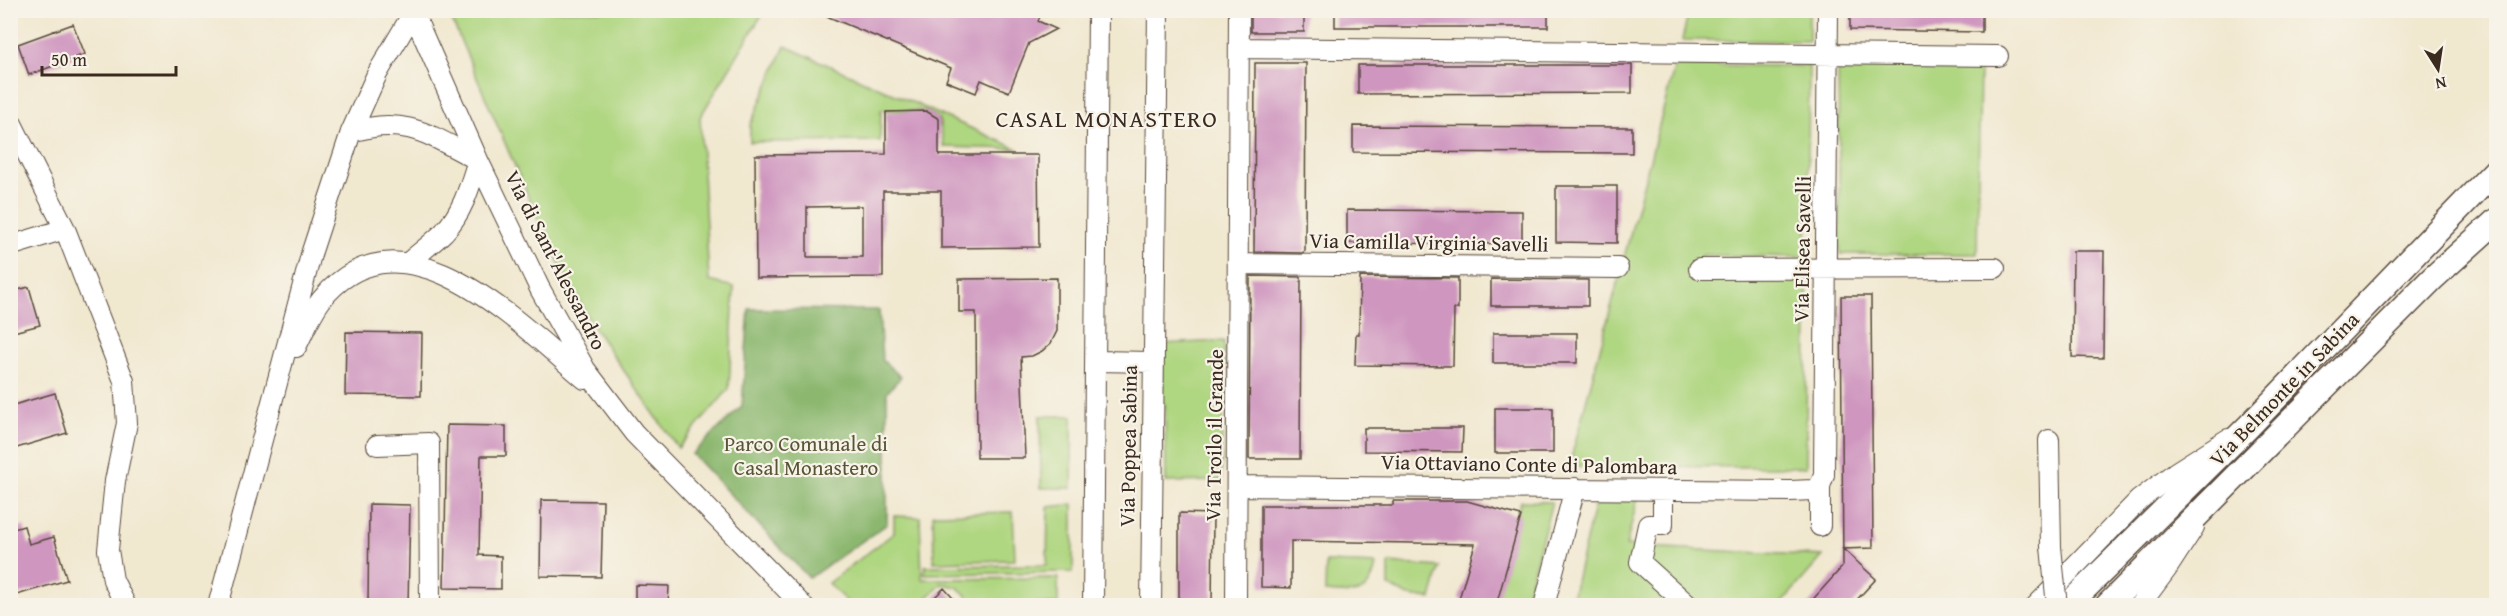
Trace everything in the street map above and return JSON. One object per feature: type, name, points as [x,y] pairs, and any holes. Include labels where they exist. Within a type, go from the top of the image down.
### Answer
[{"type":"main road","name":"Via Belmonte in Sabina","points":[[2067,606],[2248,427],[2496,170]]},
{"type":"main road","name":"Via Belmonte in Sabina","points":[[2107,606],[2433,278],[2496,221]]},
{"type":"street","points":[[1093,606],[1098,10]]},
{"type":"street","name":"Via Poppea Sabina","points":[[1150,606],[1158,10]]},
{"type":"street","name":"Via Troilo il Grande","points":[[1236,606],[1239,10]]},
{"type":"street","name":"Via Elisea Savelli","points":[[1820,526],[1820,486],[1824,475],[1828,10]]},
{"type":"street","points":[[218,606],[312,251],[351,132],[376,74],[412,12]]},
{"type":"street","name":"Via di Sant'Alessandro","points":[[412,12],[478,160],[550,309],[603,394],[667,468],[803,606]]},
{"type":"street","points":[[1239,48],[1998,56]]},
{"type":"street","points":[[10,120],[65,230],[119,363],[126,389],[127,423],[115,481],[108,550],[113,580],[126,606]]},
{"type":"street","points":[[351,132],[378,126],[406,127],[422,131],[478,160],[463,204],[453,221],[408,263]]},
{"type":"street","points":[[10,246],[65,230]]},
{"type":"street","points":[[278,382],[314,312],[335,286],[350,275],[388,261],[408,263],[445,274],[475,290],[498,306],[603,394]]},
{"type":"street","name":"Via Camilla Virginia Savelli","points":[[1239,264],[1618,268]]},
{"type":"street","points":[[1699,269],[1995,268]]},
{"type":"street","points":[[1096,361],[1153,362]]},
{"type":"street","points":[[2036,606],[2128,510],[2205,452],[2248,427]]},
{"type":"street","points":[[2049,440],[2051,547],[2057,606]]},
{"type":"street","points":[[377,445],[429,443],[430,606]]},
{"type":"street","name":"Via Ottaviano Conte di Palombara","points":[[1237,486],[1790,491],[1813,490],[1820,486]]},
{"type":"street","points":[[1544,606],[1575,488]]},
{"type":"street","points":[[1663,490],[1663,525],[1648,525],[1640,562],[1689,606]]},
{"type":"street","points":[[2139,606],[2166,570],[2207,506]]},
{"type":"street","points":[[210,606],[226,577]]},
{"type":"green space","points":[[448,11],[760,11],[760,18],[700,117],[709,281],[734,287],[729,389],[678,448],[592,325],[546,238]]},
{"type":"green space","points":[[1689,11],[1809,11],[1809,41],[1682,40]]},
{"type":"green space","points":[[785,46],[1018,149],[944,147],[939,119],[926,111],[881,110],[880,141],[750,142],[750,125]]},
{"type":"green space","points":[[1838,64],[1980,67],[1977,254],[1840,254]]},
{"type":"green space","points":[[1675,65],[1809,66],[1807,257],[1701,255],[1699,269],[1807,278],[1806,467],[1569,466]]},
{"type":"green space","name":"Parco Comunale di Casal Monastero","points":[[749,309],[879,310],[882,360],[901,377],[887,392],[887,524],[809,578],[692,454],[742,406]]},
{"type":"green space","points":[[1224,341],[1226,403],[1223,403],[1221,481],[1166,482],[1165,404],[1159,404],[1161,344]]},
{"type":"green space","points":[[1040,416],[1072,416],[1072,488],[1041,488]]},
{"type":"green space","points":[[1638,497],[1626,546],[1823,556],[1780,605],[1570,606],[1596,499]]},
{"type":"green space","points":[[1521,501],[1552,502],[1524,605],[1492,606]]},
{"type":"green space","points":[[1073,504],[1073,572],[924,574],[925,566],[1047,565],[1048,507]]},
{"type":"green space","points":[[1013,512],[1015,560],[934,562],[933,514]]},
{"type":"green space","points":[[894,516],[920,517],[922,579],[1058,578],[1058,604],[977,605],[957,587],[942,584],[919,605],[850,605],[828,583],[894,533]]},
{"type":"green space","points":[[1326,562],[1376,564],[1365,589],[1360,592],[1345,593],[1325,592]]},
{"type":"green space","points":[[1389,563],[1440,567],[1431,599],[1409,596],[1389,586]]},
{"type":"building","points":[[812,10],[1043,10],[1038,21],[1056,29],[1029,43],[1009,92],[981,80],[976,93],[946,81],[951,68]]},
{"type":"building","points":[[1251,10],[1304,10],[1304,32],[1251,32]]},
{"type":"building","points":[[1335,10],[1548,10],[1548,27],[1335,27]]},
{"type":"building","points":[[1850,10],[1982,10],[1982,32],[1850,30]]},
{"type":"building","points":[[73,24],[85,54],[29,75],[18,44]]},
{"type":"building","points":[[1255,63],[1306,63],[1305,251],[1302,253],[1254,252]]},
{"type":"building","points":[[1358,65],[1632,65],[1632,93],[1358,94]]},
{"type":"building","points":[[926,111],[939,119],[939,155],[1038,155],[1039,247],[941,248],[941,191],[883,191],[883,277],[756,278],[755,155],[886,154],[886,112]],"holes":[[[862,206],[862,257],[807,257],[807,207]]]},
{"type":"building","points":[[1353,126],[1632,127],[1632,153],[1353,152]]},
{"type":"building","points":[[1556,186],[1617,186],[1617,243],[1556,242]]},
{"type":"building","points":[[1347,210],[1522,211],[1522,244],[1347,243]]},
{"type":"building","points":[[2073,251],[2104,251],[2103,358],[2072,357]]},
{"type":"building","points":[[1250,276],[1301,277],[1300,459],[1249,459]]},
{"type":"building","points":[[1360,277],[1458,278],[1458,309],[1454,309],[1453,366],[1355,365],[1356,334],[1359,334]]},
{"type":"building","points":[[1057,278],[1057,331],[1051,343],[1042,351],[1032,356],[1021,357],[1025,458],[977,458],[976,312],[959,312],[959,279]]},
{"type":"building","points":[[1491,279],[1588,280],[1588,306],[1491,306]]},
{"type":"building","points":[[29,287],[40,325],[10,333],[10,292]]},
{"type":"building","points":[[1841,296],[1871,296],[1873,548],[1843,549],[1876,579],[1851,606],[1807,606],[1843,566]]},
{"type":"building","points":[[346,332],[422,333],[421,396],[345,395]]},
{"type":"building","points":[[1493,333],[1577,333],[1577,363],[1493,363]]},
{"type":"building","points":[[55,393],[67,433],[10,450],[10,406]]},
{"type":"building","points":[[1495,408],[1553,408],[1553,453],[1495,453]]},
{"type":"building","points":[[447,425],[506,426],[506,456],[481,456],[479,555],[501,556],[501,589],[444,588]]},
{"type":"building","points":[[1364,428],[1463,428],[1462,452],[1364,451]]},
{"type":"building","points":[[541,500],[603,501],[601,577],[540,576]]},
{"type":"building","points":[[1393,501],[1467,501],[1521,516],[1496,606],[1482,606],[1459,599],[1475,544],[1291,541],[1291,588],[1261,587],[1261,505],[1393,505]]},
{"type":"building","points":[[369,504],[410,505],[408,606],[368,606]]},
{"type":"building","points":[[1179,513],[1213,514],[1212,606],[1179,606]]},
{"type":"building","points":[[24,526],[29,544],[54,537],[67,580],[10,597],[10,530]]},
{"type":"building","points":[[635,585],[669,586],[668,606],[635,606]]},
{"type":"building","points":[[944,588],[960,606],[926,606]]},
{"type":"district","name":"CASAL MONASTERO","points":[[1107,118]]}]
